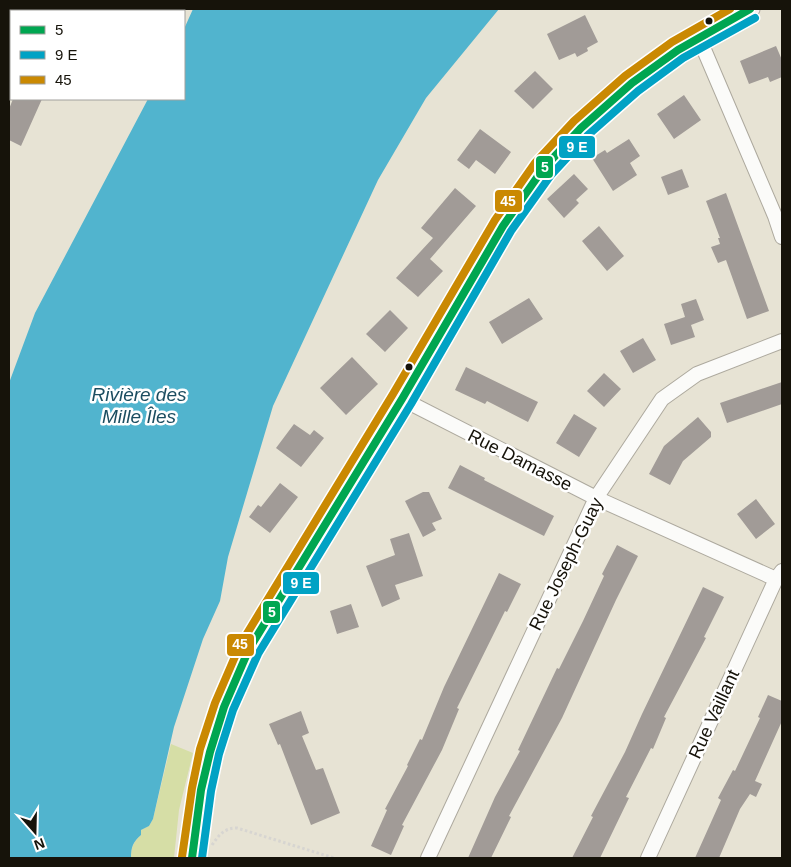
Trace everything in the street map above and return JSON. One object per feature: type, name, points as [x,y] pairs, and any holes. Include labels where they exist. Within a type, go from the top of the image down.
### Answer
[{"type":"main road","points":[[192,858],[205,768],[213,736],[245,657],[273,607],[402,399],[503,226],[543,169],[581,128],[615,97],[654,66],[697,38],[750,9]]},
{"type":"main road","points":[[199,814],[204,858]]},
{"type":"street","points":[[697,38],[779,215],[782,237]]},
{"type":"street","name":"Rue Joseph-Guay","points":[[428,858],[596,498],[662,399],[697,374],[782,341]]},
{"type":"street","name":"Rue Damasse","points":[[402,399],[596,498],[779,575]]},
{"type":"street","name":"Rue Vaillant","points":[[648,858],[779,575]]},
{"type":"path","points":[[221,832],[237,828],[334,858]]},
{"type":"green space","points":[[171,744],[193,753],[179,810],[174,858],[131,858],[133,845],[141,835],[141,830],[149,826],[153,819]]},
{"type":"water","name":"Rivière des Mille Îles","points":[[193,9],[499,9],[426,98],[378,180],[273,406],[228,557],[220,601],[203,639],[174,727],[153,819],[149,826],[141,830],[141,835],[133,845],[131,858],[9,858],[9,383],[35,313],[147,100],[185,100],[185,27]]},
{"type":"building","points":[[585,15],[598,42],[587,48],[588,51],[577,57],[575,53],[559,60],[547,34]]},
{"type":"building","points":[[776,46],[782,60],[782,77],[770,82],[768,77],[749,84],[740,61]]},
{"type":"building","points":[[535,71],[553,89],[533,109],[514,91]]},
{"type":"building","points":[[684,95],[701,120],[674,139],[657,114]]},
{"type":"building","points":[[13,100],[42,100],[21,146],[9,140],[9,109]]},
{"type":"building","points":[[480,129],[511,152],[495,174],[476,160],[469,169],[457,160]]},
{"type":"building","points":[[629,139],[640,156],[630,163],[637,175],[613,191],[592,158],[605,150],[607,153]]},
{"type":"building","points":[[682,169],[689,187],[668,195],[661,177]]},
{"type":"building","points":[[574,174],[588,189],[576,200],[579,203],[564,218],[547,199]]},
{"type":"building","points":[[455,188],[476,206],[430,259],[443,271],[418,297],[396,278],[433,238],[421,228]]},
{"type":"building","points":[[726,193],[769,311],[747,319],[726,260],[718,263],[711,247],[720,244],[718,238],[720,238],[706,201]]},
{"type":"building","points":[[599,226],[624,256],[607,271],[582,241]]},
{"type":"building","points":[[529,298],[543,319],[502,344],[489,322]]},
{"type":"building","points":[[696,299],[704,320],[691,325],[695,337],[671,345],[664,324],[685,317],[681,304]]},
{"type":"building","points":[[390,310],[408,328],[385,352],[366,334]]},
{"type":"building","points":[[643,338],[656,360],[633,373],[620,351]]},
{"type":"building","points":[[352,357],[378,384],[346,415],[320,388]]},
{"type":"building","points":[[466,367],[538,402],[528,422],[487,401],[485,404],[455,390]]},
{"type":"building","points":[[604,373],[621,389],[604,407],[587,391]]},
{"type":"building","points":[[782,382],[782,404],[727,423],[720,403]]},
{"type":"building","points":[[574,414],[597,428],[579,457],[556,443]]},
{"type":"building","points":[[698,417],[711,432],[711,437],[683,461],[670,485],[649,474],[664,446]]},
{"type":"building","points":[[294,424],[310,435],[314,430],[324,438],[301,467],[276,448]]},
{"type":"building","points":[[460,465],[485,478],[484,480],[554,516],[544,536],[448,488]]},
{"type":"building","points":[[280,483],[298,497],[270,533],[249,517],[258,505],[261,507]]},
{"type":"building","points":[[423,492],[429,492],[442,519],[432,523],[436,530],[423,537],[405,501]]},
{"type":"building","points":[[756,499],[775,524],[756,539],[737,514]]},
{"type":"building","points":[[409,533],[423,576],[395,585],[400,599],[382,607],[366,566],[395,555],[390,539]]},
{"type":"building","points":[[617,545],[638,556],[562,718],[509,816],[511,817],[491,858],[468,858],[495,797],[520,751],[518,750],[557,668],[559,669],[583,621],[604,576],[602,574]]},
{"type":"building","points":[[499,573],[521,584],[507,612],[505,611],[457,708],[459,709],[442,750],[402,825],[404,826],[391,855],[371,846],[387,810],[385,809],[420,739],[422,740],[444,687]]},
{"type":"building","points":[[703,587],[724,597],[704,637],[706,638],[664,717],[666,718],[653,749],[651,748],[626,797],[629,798],[600,858],[572,858],[593,817],[591,816],[625,752]]},
{"type":"building","points":[[351,604],[359,627],[337,634],[330,611]]},
{"type":"building","points":[[768,695],[782,701],[782,721],[755,781],[762,784],[756,797],[750,794],[740,809],[719,858],[695,858],[721,800],[718,798],[733,770],[735,771],[760,718],[758,717]]},
{"type":"building","points":[[301,711],[309,733],[302,736],[316,770],[323,768],[340,813],[311,825],[280,744],[278,745],[269,724]]},
{"type":"transit line","name":"45","points":[[182,857],[200,749],[215,703],[240,645],[393,394],[495,220],[535,163],[574,121],[625,76],[672,42],[730,9]]},
{"type":"transit line","name":"5","points":[[192,858],[201,790],[210,752],[224,707],[249,649],[402,399],[503,226],[543,169],[581,128],[632,83],[678,50],[750,9]]},
{"type":"transit line","points":[[202,858],[211,791],[219,754],[233,710],[258,654],[411,404],[511,231],[551,175],[588,135],[638,91],[683,58],[755,18]]}]
